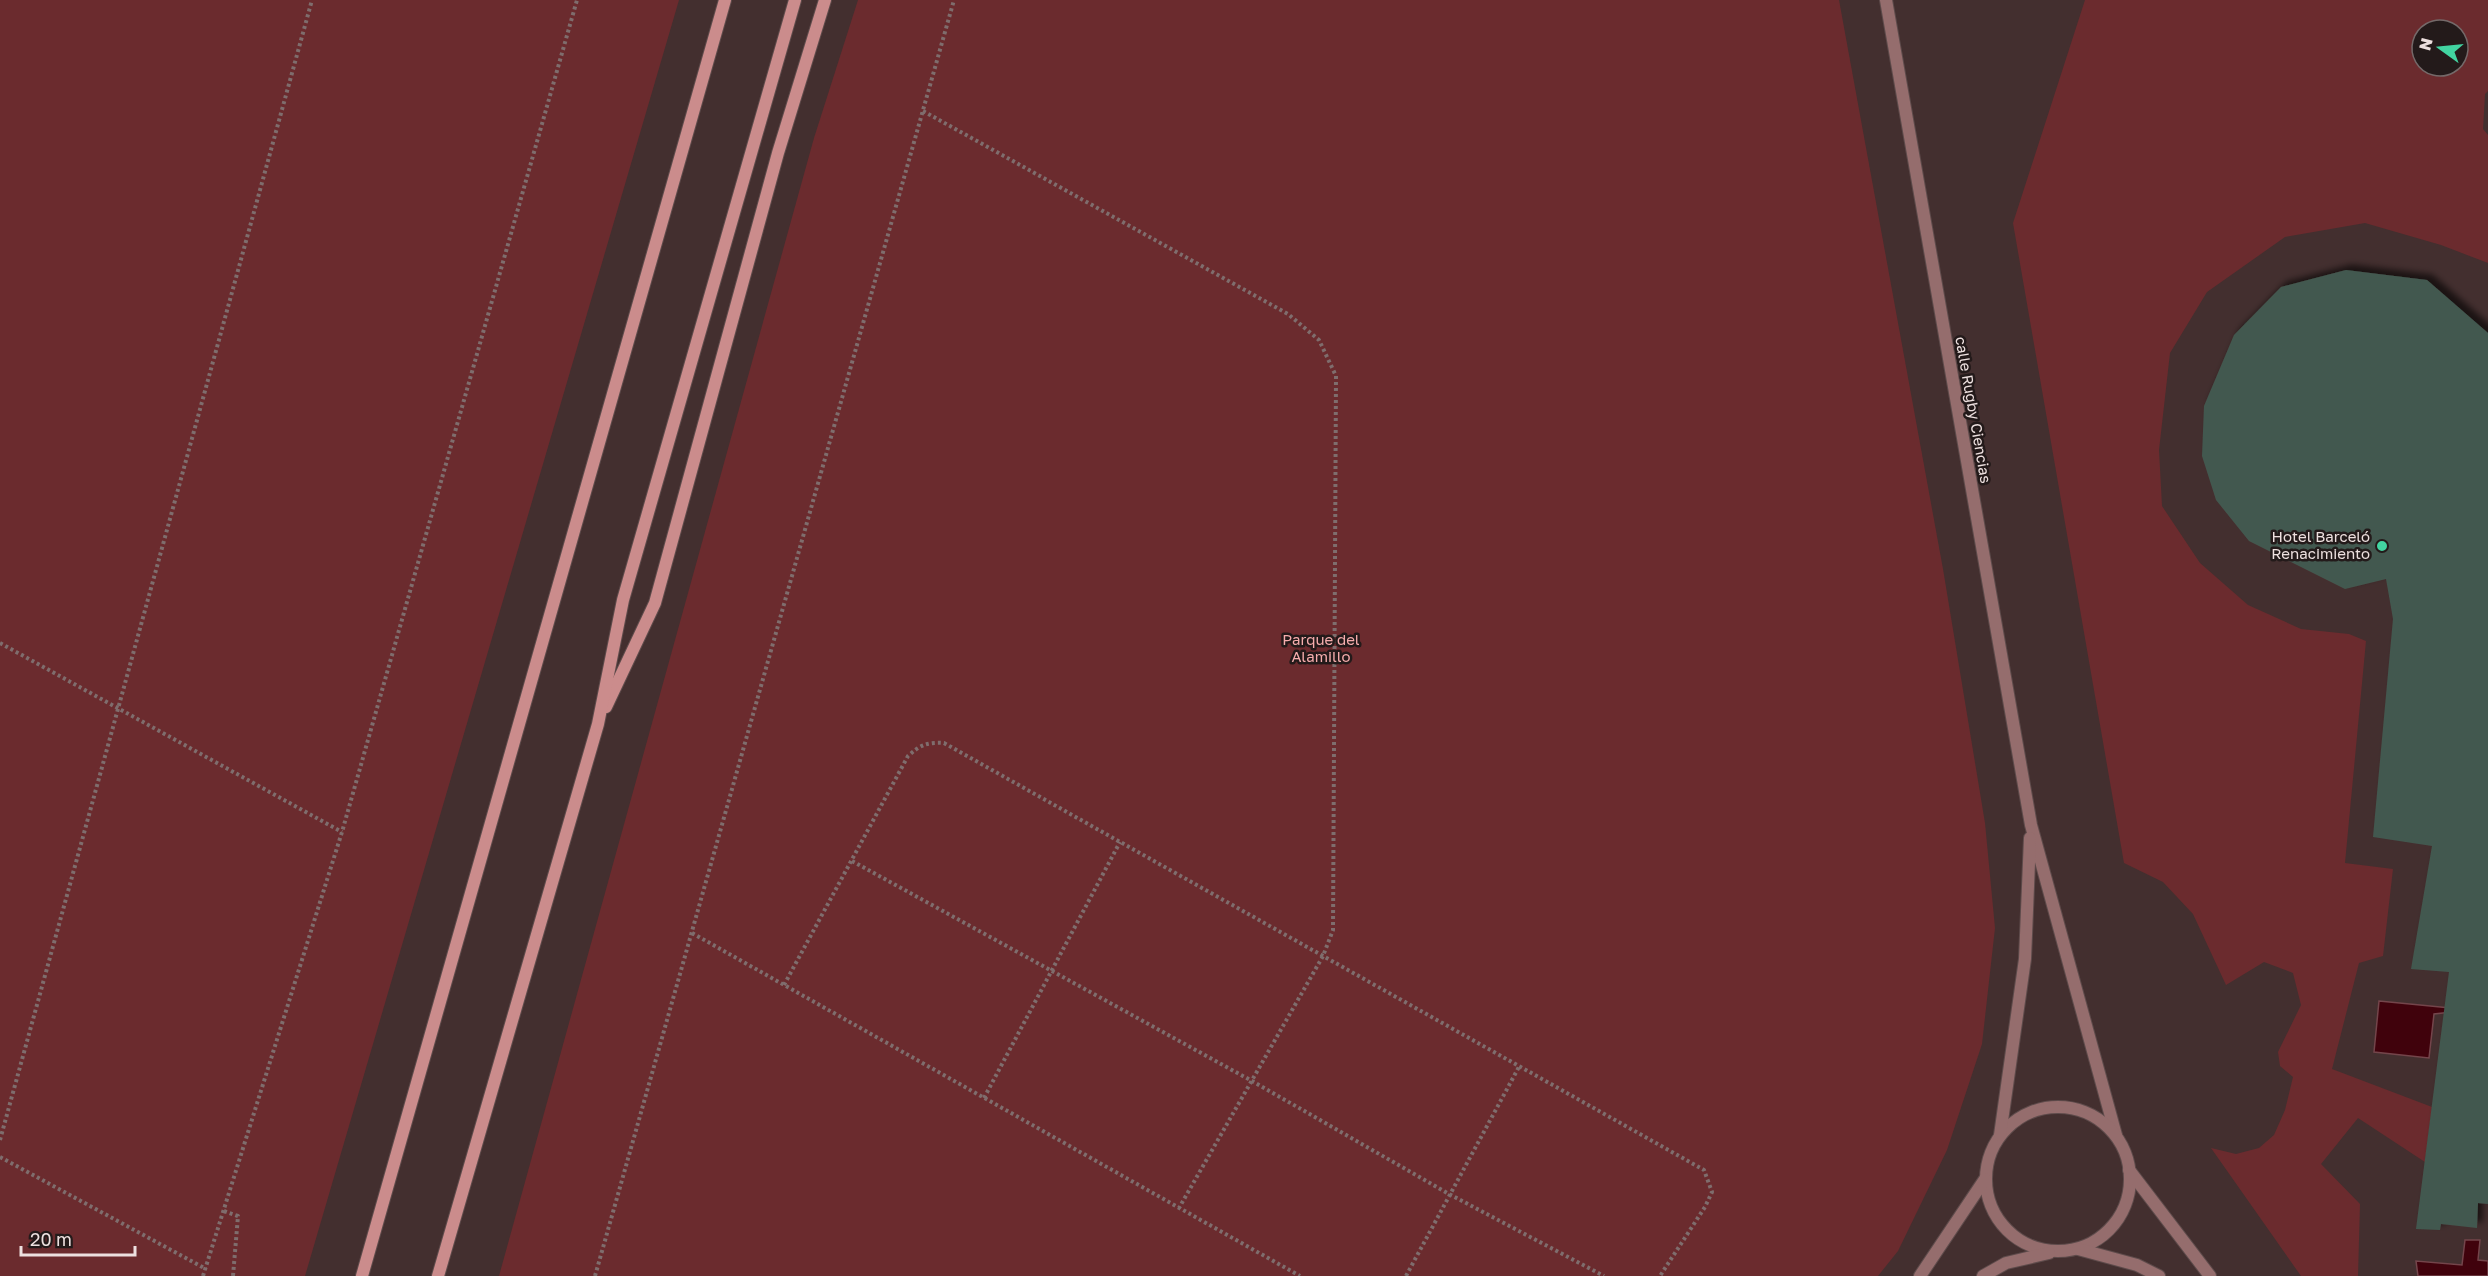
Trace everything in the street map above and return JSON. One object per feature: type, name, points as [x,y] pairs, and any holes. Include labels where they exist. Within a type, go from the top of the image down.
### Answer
[{"type":"main road","points":[[362,1276],[725,0]]},
{"type":"main road","points":[[438,1276],[598,724],[623,600],[795,0]]},
{"type":"main road","points":[[598,724],[655,603],[778,153],[825,0]]},
{"type":"street","name":"calle Rugby Ciencias","points":[[1886,0],[2031,825]]},
{"type":"street","points":[[2000,1135],[2025,959],[2031,825]]},
{"type":"street","points":[[2031,825],[2116,1136],[2124,1151],[2129,1170],[2129,1190],[2123,1210],[2097,1240],[2078,1249]]},
{"type":"street","points":[[2054,1251],[2033,1247],[2014,1237],[1998,1221],[1989,1201],[1985,1179],[1989,1156],[2000,1135],[2016,1120],[2036,1110],[2058,1106],[2080,1110],[2100,1120],[2116,1136]]},
{"type":"street","points":[[2129,1170],[2210,1276]]},
{"type":"street","points":[[1920,1276],[1985,1179]]},
{"type":"street","points":[[1983,1276],[2006,1263],[2054,1251],[2078,1249],[2137,1265],[2159,1276]]},
{"type":"path","points":[[0,1140],[116,709],[312,0]]},
{"type":"path","points":[[203,1276],[342,832],[577,0]]},
{"type":"path","points":[[595,1276],[954,0]]},
{"type":"path","points":[[923,111],[1288,314],[1319,340],[1336,376],[1333,930],[1323,956],[1179,1208]]},
{"type":"path","points":[[0,643],[342,832]]},
{"type":"path","points":[[784,985],[908,756],[919,745],[929,742],[944,743],[1704,1170],[1712,1192],[1705,1207],[1660,1276]]},
{"type":"path","points":[[984,1098],[1120,842]]},
{"type":"path","points":[[852,861],[1252,1081],[1449,1194],[1604,1276]]},
{"type":"path","points":[[692,933],[1299,1276]]},
{"type":"path","points":[[1406,1276],[1520,1065]]},
{"type":"path","points":[[0,1157],[206,1269]]},
{"type":"path","points":[[224,1211],[238,1216],[233,1276]]},
{"type":"green space","points":[[0,0],[679,0],[305,1276],[0,1276]]},
{"type":"green space","name":"Parque del Alamillo","points":[[858,0],[1839,0],[1943,569],[1985,823],[1995,928],[1982,1044],[1947,1150],[1898,1251],[1878,1276],[499,1276],[814,138]]},
{"type":"green space","points":[[2085,0],[2488,0],[2488,91],[2485,94],[2483,129],[2488,135],[2488,263],[2441,245],[2365,223],[2285,237],[2207,292],[2170,353],[2159,450],[2162,506],[2200,563],[2248,605],[2301,629],[2349,634],[2366,641],[2345,863],[2393,869],[2383,956],[2359,963],[2332,1069],[2432,1107],[2425,1162],[2358,1118],[2321,1164],[2360,1204],[2358,1276],[2301,1276],[2211,1148],[2236,1154],[2259,1148],[2274,1135],[2285,1110],[2293,1077],[2280,1066],[2278,1052],[2301,1005],[2293,973],[2264,962],[2226,985],[2193,914],[2163,882],[2124,863],[2013,223]]},
{"type":"shaded area","points":[[2379,1001],[2471,1010],[2434,1014],[2429,1058],[2374,1052]]},
{"type":"shaded area","points":[[2465,1240],[2480,1240],[2478,1260],[2488,1261],[2488,1276],[2418,1276],[2416,1261],[2462,1265]]},
{"type":"building","points":[[2346,270],[2427,280],[2488,333],[2488,1204],[2478,1203],[2477,1228],[2441,1224],[2440,1230],[2416,1229],[2449,972],[2411,969],[2432,846],[2373,837],[2393,619],[2386,579],[2345,589],[2249,541],[2216,500],[2202,456],[2204,406],[2234,335],[2281,287]]},
{"type":"place","name":"Hotel Barceló Renacimiento","points":[[2382,546]]}]
